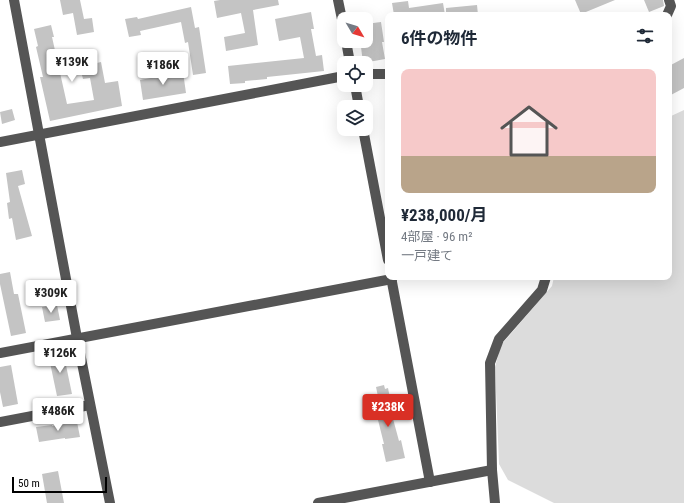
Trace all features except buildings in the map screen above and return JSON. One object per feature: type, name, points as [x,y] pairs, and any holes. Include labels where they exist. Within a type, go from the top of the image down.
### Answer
[{"type":"street","points":[[14,0],[77,338],[110,503]]},
{"type":"street","points":[[338,0],[340,12]]},
{"type":"street","points":[[668,12],[671,6],[669,0]]},
{"type":"street","points":[[373,74],[385,74]]},
{"type":"street","points":[[0,142],[337,77]]},
{"type":"street","points":[[364,136],[385,244]]},
{"type":"street","points":[[0,353],[385,279]]},
{"type":"street","points":[[391,280],[430,482]]},
{"type":"street","points":[[495,503],[492,470],[490,363],[499,340],[542,290],[545,280]]},
{"type":"street","points":[[0,422],[90,404]]},
{"type":"street","points":[[318,503],[492,470]]},
{"type":"shaded area","points":[[684,110],[684,503],[554,503],[508,480],[499,464],[495,367],[501,345],[552,286],[553,280],[672,280],[672,116]]}]
